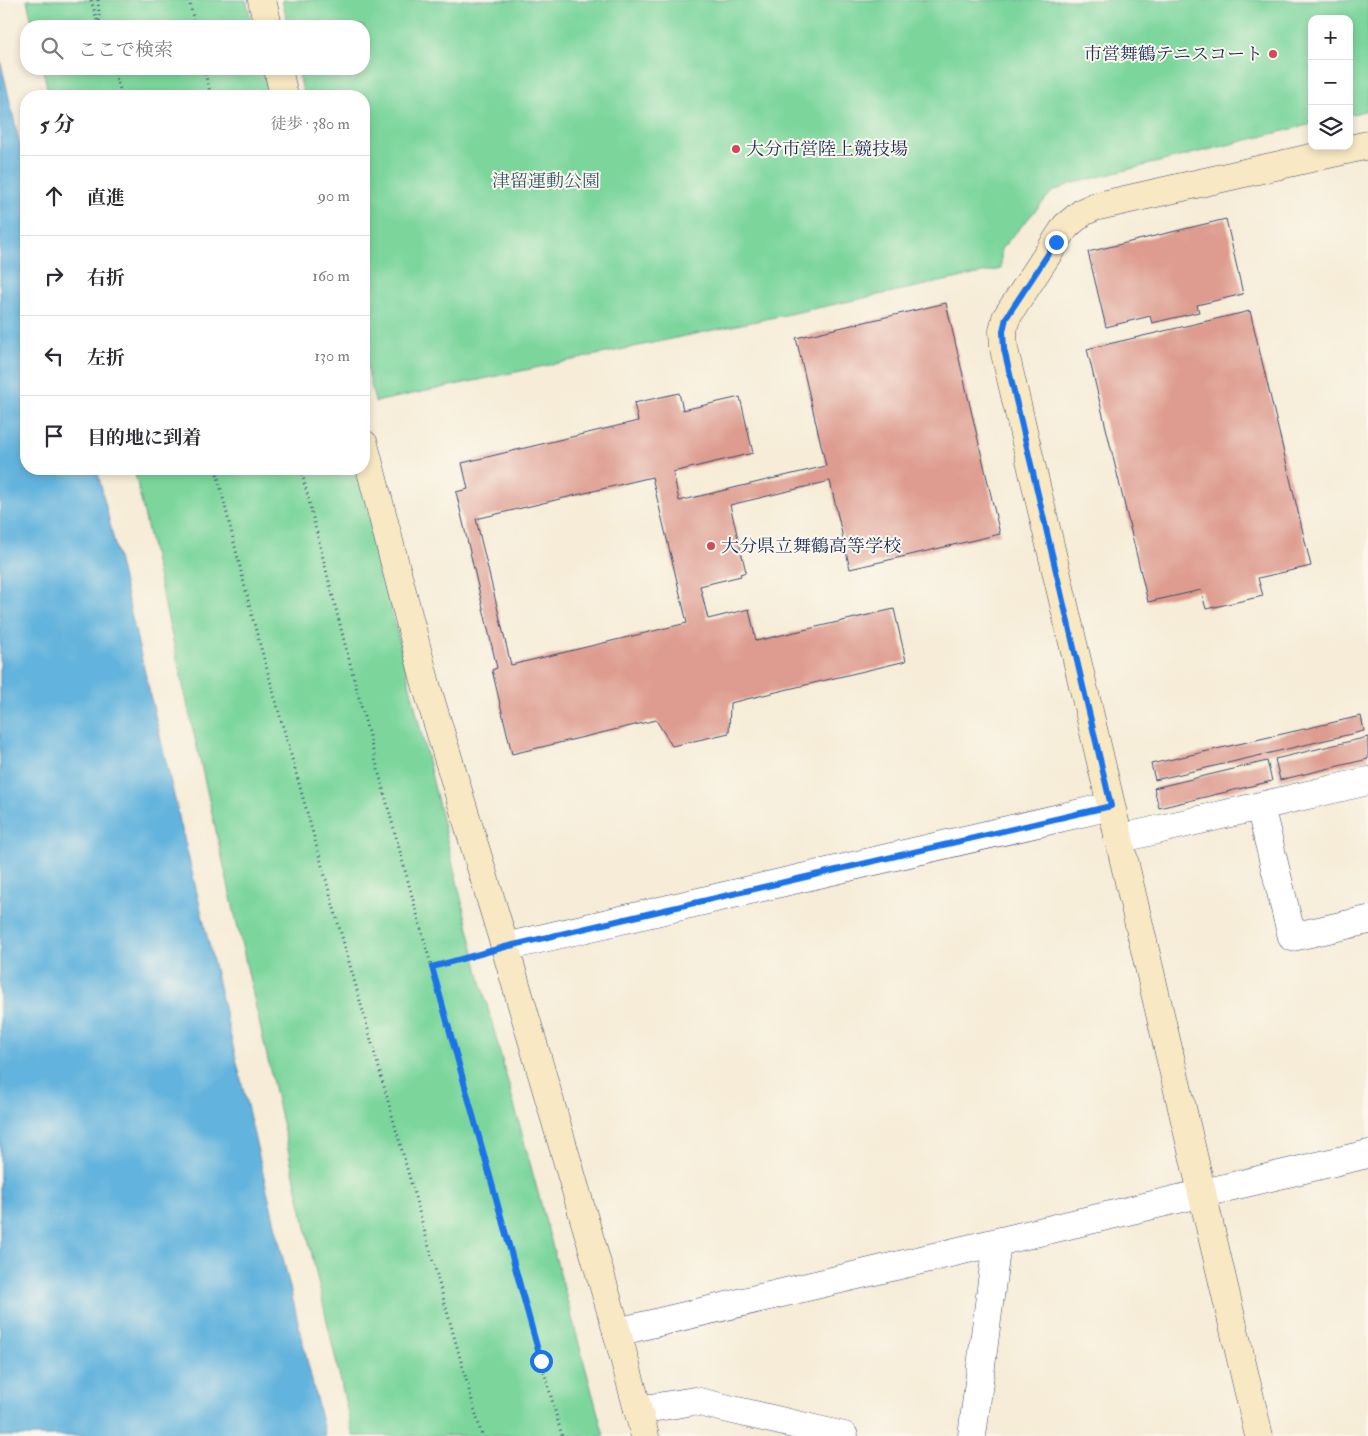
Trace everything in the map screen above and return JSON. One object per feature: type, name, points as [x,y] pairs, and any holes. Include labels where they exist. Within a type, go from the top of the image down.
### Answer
[{"type":"street","points":[[262,0],[267,20]]},
{"type":"street","points":[[279,75],[283,90]]},
{"type":"street","points":[[1259,1436],[1004,349],[1003,331],[1006,318],[1066,226],[1083,212],[1094,207],[1368,144]]},
{"type":"street","points":[[370,467],[427,688],[505,947],[617,1332],[645,1436]]},
{"type":"street","points":[[1118,839],[1368,781]]},
{"type":"street","points":[[505,947],[1111,806]]},
{"type":"street","points":[[1260,806],[1292,937],[1368,920]]},
{"type":"street","points":[[617,1332],[1368,1154]]},
{"type":"street","points":[[972,1436],[997,1242]]},
{"type":"street","points":[[638,1410],[695,1401],[844,1436]]},
{"type":"path","points":[[91,0],[98,20]]},
{"type":"path","points":[[98,0],[100,20]]},
{"type":"path","points":[[189,0],[194,20]]},
{"type":"path","points":[[115,75],[120,90]]},
{"type":"path","points":[[206,75],[209,90]]},
{"type":"path","points":[[217,475],[252,616],[482,1436]]},
{"type":"path","points":[[302,475],[329,582],[432,967],[562,1436]]},
{"type":"path","points":[[432,967],[505,947]]},
{"type":"green space","points":[[27,0],[246,0],[251,20],[32,20]]},
{"type":"green space","name":"津留運動公園","points":[[282,0],[1368,0],[1368,110],[1353,114],[1353,15],[1308,15],[1308,125],[1070,184],[1052,192],[1001,249],[1001,269],[375,402],[370,379],[370,90],[303,90],[299,75],[370,75],[370,20],[287,20]]},
{"type":"green space","points":[[44,75],[264,75],[268,90],[48,90]]},
{"type":"green space","points":[[135,475],[359,475],[483,990],[604,1436],[353,1436]]},
{"type":"water","points":[[0,59],[20,145],[20,475],[98,475],[325,1436],[0,1436]]},
{"type":"building","points":[[1226,219],[1243,294],[1197,305],[1199,312],[1152,323],[1150,316],[1106,327],[1088,252]]},
{"type":"building","points":[[946,303],[1000,534],[850,569],[830,481],[730,505],[746,572],[740,574],[741,576],[700,586],[708,619],[749,609],[756,641],[894,609],[906,661],[730,703],[729,733],[672,746],[656,720],[512,754],[492,670],[497,668],[456,492],[468,489],[462,463],[638,421],[634,403],[679,393],[683,410],[740,397],[753,453],[673,472],[679,501],[826,466],[796,338]],"holes":[[[652,477],[687,623],[511,665],[476,519]]]},
{"type":"building","points":[[1250,311],[1311,566],[1258,578],[1263,596],[1206,609],[1201,590],[1148,602],[1087,349]]},
{"type":"building","points":[[1361,716],[1364,731],[1155,780],[1151,764]]},
{"type":"building","points":[[1368,737],[1368,759],[1280,780],[1275,759]]},
{"type":"building","points":[[1267,761],[1272,781],[1159,808],[1154,788]]},
{"type":"place","name":"市営舞鶴テニスコート","points":[[1273,54]]},
{"type":"place","name":"大分市営陸上競技場","points":[[736,149]]},
{"type":"place","name":"大分県立舞鶴高等学校","points":[[711,546]]},
{"type":"route","points":[[541,1361],[432,967],[505,947],[1111,806],[1004,349],[1003,331],[1006,318],[1056,242]]}]
